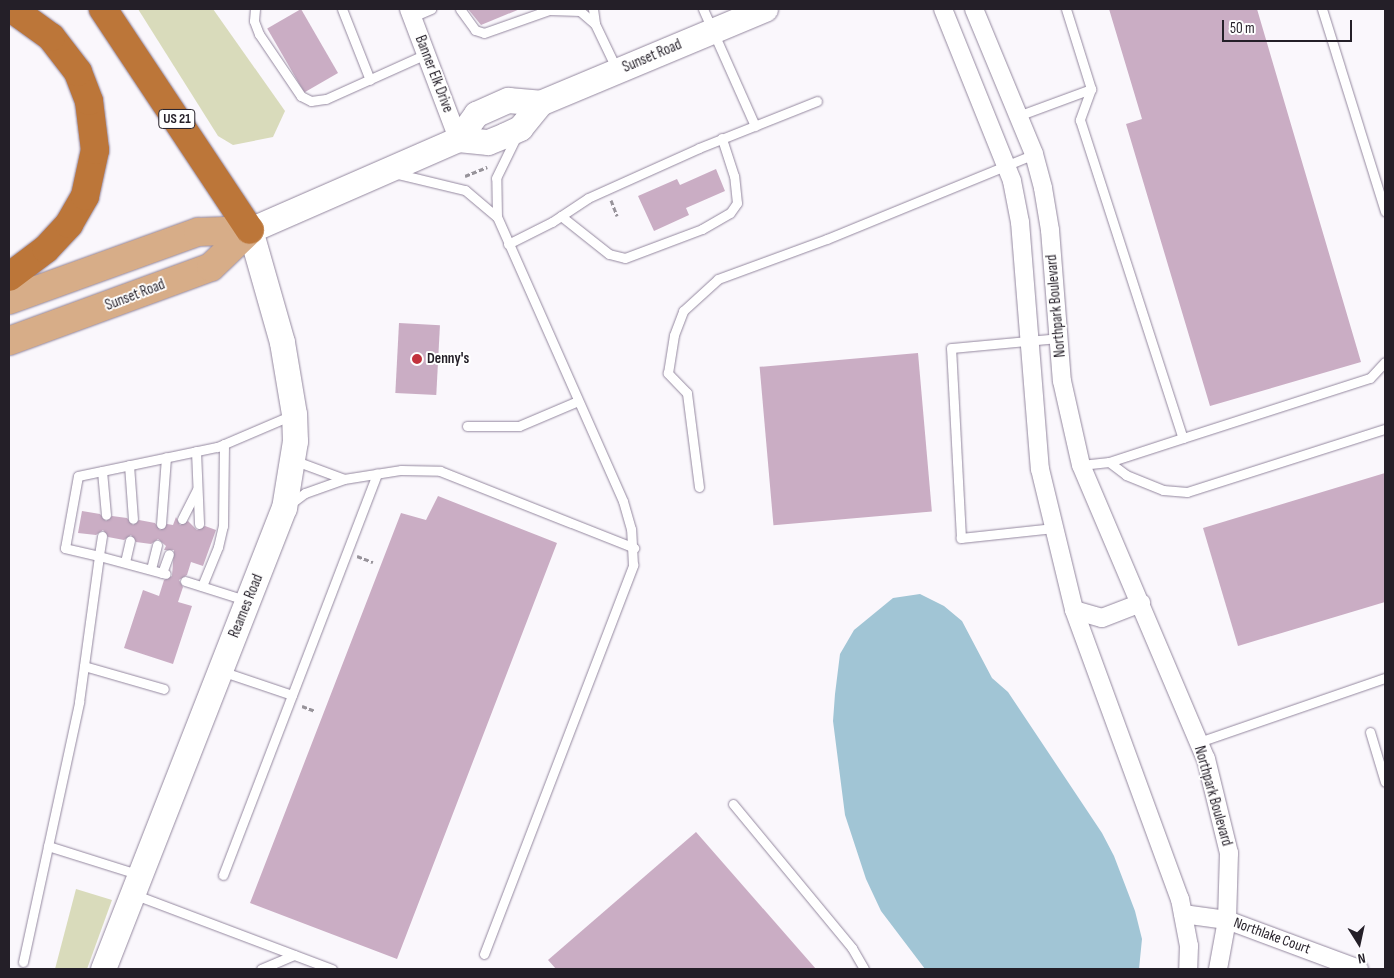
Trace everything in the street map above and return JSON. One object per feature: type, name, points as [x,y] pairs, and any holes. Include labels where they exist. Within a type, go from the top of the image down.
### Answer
[{"type":"highway","points":[[9,277],[46,249],[69,224],[85,196],[95,150],[89,100],[78,72],[51,37],[12,9]]},
{"type":"highway","name":"US 21","points":[[103,9],[250,230]]},
{"type":"main road","name":"Sunset Road","points":[[458,139],[476,114],[508,100],[540,103],[617,71],[708,20],[765,9]]},
{"type":"main road","name":"Sunset Road","points":[[9,341],[211,267],[250,230],[458,139],[488,142],[520,128],[540,103]]},
{"type":"main road","name":"Sunset Road","points":[[9,300],[198,232],[250,230]]},
{"type":"main road","name":"Reames Road","points":[[103,969],[284,508],[292,460],[294,414],[282,342],[250,230]]},
{"type":"street","name":"Northpark Boulevard","points":[[943,9],[1005,164],[1020,222],[1028,340],[1040,469],[1074,610],[1180,899],[1189,946],[1188,969]]},
{"type":"street","name":"Northpark Boulevard","points":[[974,9],[1034,154],[1050,230],[1062,381],[1081,465],[1199,742],[1229,852],[1227,920],[1218,969]]},
{"type":"street","name":"Banner Elk Drive","points":[[411,13],[458,139]]},
{"type":"street","points":[[1074,610],[1102,618],[1141,603]]},
{"type":"street","name":"Northlake Court","points":[[1183,914],[1227,920],[1359,969]]},
{"type":"lane","points":[[255,9],[254,21],[259,34],[301,96],[311,101],[326,99],[426,54]]},
{"type":"lane","points":[[342,9],[370,80]]},
{"type":"lane","points":[[411,13],[431,9]]},
{"type":"lane","points":[[460,9],[475,30],[484,33],[549,10],[580,11],[595,24]]},
{"type":"lane","points":[[593,9],[595,24],[617,71]]},
{"type":"lane","points":[[1066,9],[1091,89],[1080,120],[1183,438]]},
{"type":"lane","points":[[1322,9],[1385,211]]},
{"type":"lane","points":[[708,20],[755,126]]},
{"type":"lane","points":[[1018,116],[1091,89]]},
{"type":"lane","points":[[508,244],[562,216],[588,198],[722,138],[816,101]]},
{"type":"lane","points":[[484,954],[634,566],[634,548],[623,501],[496,217],[496,178],[520,128]]},
{"type":"lane","points":[[562,216],[602,249],[625,258],[702,229],[730,213],[737,203],[734,176],[722,138]]},
{"type":"lane","points":[[699,487],[687,392],[668,373],[674,335],[683,311],[718,279],[827,239],[1005,164],[1034,154]]},
{"type":"lane","points":[[384,171],[465,190],[496,217]]},
{"type":"lane","points":[[1054,528],[961,538],[951,348],[1059,338]]},
{"type":"lane","points":[[1081,465],[1109,462],[1370,378],[1385,362]]},
{"type":"lane","points":[[467,426],[519,426],[578,401]]},
{"type":"lane","points":[[170,554],[164,574],[125,562],[65,548],[78,476],[224,444],[294,414]]},
{"type":"lane","points":[[1109,462],[1126,475],[1163,490],[1187,492],[1385,429]]},
{"type":"lane","points":[[202,586],[218,547],[223,526],[224,444]]},
{"type":"lane","points":[[196,451],[199,524]]},
{"type":"lane","points":[[161,524],[166,458]]},
{"type":"lane","points":[[292,460],[344,480]]},
{"type":"lane","points":[[128,465],[134,519]]},
{"type":"lane","points":[[284,508],[305,493],[344,480],[420,468],[440,471],[634,548]]},
{"type":"lane","points":[[102,470],[106,515]]},
{"type":"lane","points":[[223,875],[376,474]]},
{"type":"lane","points":[[182,519],[198,490]]},
{"type":"lane","points":[[23,962],[84,666],[102,536]]},
{"type":"lane","points":[[125,562],[130,541]]},
{"type":"lane","points":[[151,569],[156,545]]},
{"type":"lane","points":[[185,580],[248,601]]},
{"type":"lane","points":[[84,666],[164,689]]},
{"type":"lane","points":[[221,670],[292,695]]},
{"type":"lane","points":[[1199,742],[1385,678]]},
{"type":"lane","points":[[1370,732],[1385,782]]},
{"type":"lane","points":[[733,804],[852,948],[864,969]]},
{"type":"lane","points":[[48,846],[294,955],[332,969]]},
{"type":"lane","points":[[261,969],[294,955]]},
{"type":"path","points":[[462,178],[492,165]]},
{"type":"green space","points":[[138,9],[213,9],[285,111],[273,137],[233,145],[218,136]]},
{"type":"green space","points":[[76,889],[112,900],[87,969],[55,969]]},
{"type":"water","points":[[920,594],[944,606],[962,621],[992,678],[1008,692],[1102,833],[1114,856],[1135,911],[1142,939],[1139,969],[925,969],[881,911],[866,879],[845,815],[833,721],[835,694],[840,654],[854,630],[893,598]]},
{"type":"building","points":[[301,9],[338,73],[304,93],[267,28]]},
{"type":"building","points":[[468,9],[520,9],[481,25]]},
{"type":"building","points":[[1109,9],[1257,9],[1361,362],[1210,406],[1126,124],[1142,119]]},
{"type":"building","points":[[716,169],[725,191],[686,208],[689,215],[654,231],[638,196],[677,179],[680,185]]},
{"type":"building","name":"Denny's","points":[[399,323],[440,325],[436,395],[395,393]]},
{"type":"building","points":[[918,353],[932,511],[773,525],[760,367]]},
{"type":"building","points":[[1385,473],[1385,602],[1238,646],[1203,528]]},
{"type":"building","points":[[438,496],[557,543],[397,959],[250,903],[401,513],[426,520]]},
{"type":"building","points":[[82,511],[100,514],[106,521],[112,516],[127,518],[133,525],[139,520],[155,523],[160,530],[167,524],[173,525],[176,517],[180,525],[188,521],[197,530],[205,526],[216,530],[203,566],[191,562],[187,575],[179,580],[183,587],[178,602],[192,606],[173,664],[124,648],[143,590],[159,596],[164,580],[172,576],[174,550],[164,550],[166,546],[158,539],[151,544],[136,542],[131,535],[124,540],[108,537],[103,530],[96,535],[78,533]]},
{"type":"building","points":[[696,832],[816,969],[556,969],[548,960]]},
{"type":"place","name":"Denny's","points":[[417,359]]}]
